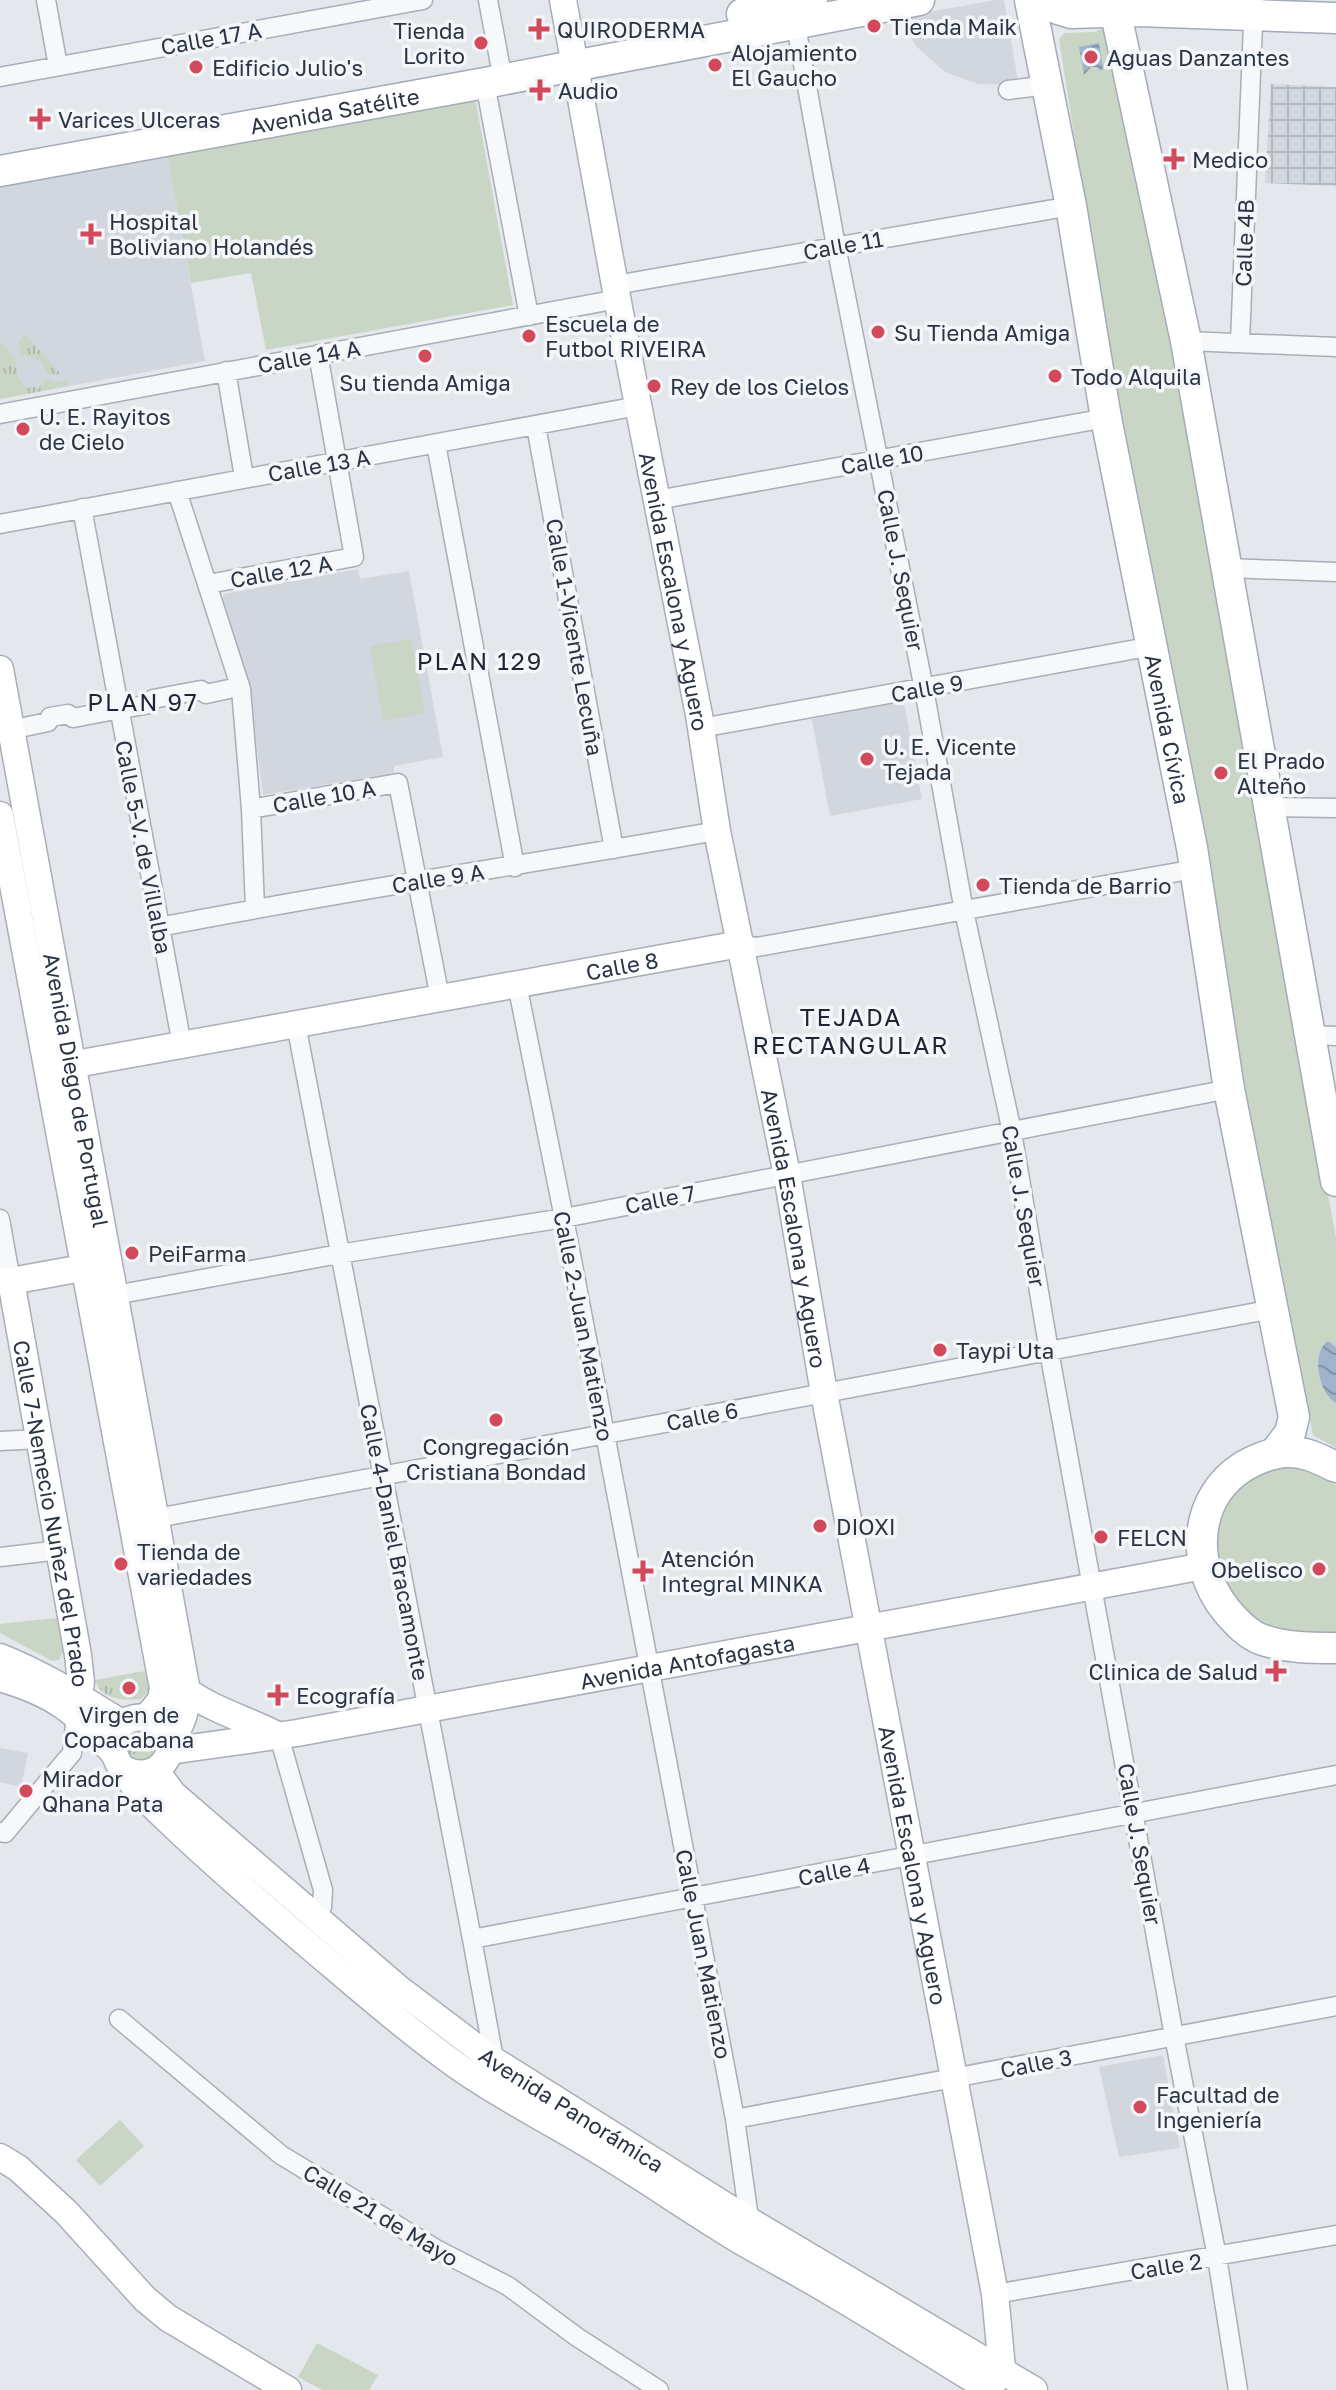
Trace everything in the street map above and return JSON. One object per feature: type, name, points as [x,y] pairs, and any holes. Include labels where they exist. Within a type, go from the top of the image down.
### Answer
[{"type":"main road","name":"Avenida Satélite","points":[[0,150],[216,122],[496,74],[797,7],[919,0]]},
{"type":"main road","name":"Avenida Cívica","points":[[1030,0],[1071,206],[1106,418],[1195,869],[1229,1089],[1294,1417],[1290,1433],[1274,1454]]},
{"type":"main road","points":[[1043,0],[1071,13],[1115,6],[1253,8],[1336,18]]},
{"type":"main road","points":[[1115,6],[1186,341],[1269,807],[1323,1035],[1336,1181]]},
{"type":"main road","name":"Avenida Satélite","points":[[0,171],[216,122]]},
{"type":"main road","points":[[1336,1467],[1308,1454],[1288,1451],[1255,1460],[1233,1473],[1213,1496],[1203,1520],[1200,1548],[1210,1586],[1236,1623],[1261,1639],[1289,1647],[1336,1648]]},
{"type":"street","points":[[46,0],[58,66]]},
{"type":"street","name":"Calle 17 A","points":[[0,77],[423,0]]},
{"type":"street","points":[[488,0],[529,316]]},
{"type":"street","name":"Avenida Escalona y Aguero","points":[[563,0],[701,728],[717,831],[787,1175],[824,1393],[995,2294],[994,2384]]},
{"type":"street","name":"Calle J. Sequier","points":[[797,7],[836,246],[924,689],[964,911],[1012,1132],[1049,1351],[1217,2257],[1238,2390]]},
{"type":"street","name":"Calle 4B","points":[[1240,342],[1253,8]]},
{"type":"street","points":[[1008,90],[1048,85]]},
{"type":"street","name":"Calle 11","points":[[616,292],[836,246],[1071,206]]},
{"type":"street","name":"Calle 14 A","points":[[0,414],[529,316],[616,292]]},
{"type":"street","points":[[1186,341],[1336,347]]},
{"type":"street","points":[[318,354],[337,462]]},
{"type":"street","points":[[226,371],[244,477]]},
{"type":"street","name":"Calle 13 A","points":[[0,524],[638,406]]},
{"type":"street","name":"Calle 10","points":[[657,500],[1106,418]]},
{"type":"street","name":"Calle 1-Vicente Lecuña","points":[[536,426],[614,849]]},
{"type":"street","points":[[436,444],[515,867]]},
{"type":"street","name":"Calle 12 A","points":[[208,584],[354,557],[337,462]]},
{"type":"street","points":[[177,491],[241,689],[255,908]]},
{"type":"street","name":"Calle 5-V. de Villalba","points":[[82,508],[182,1045]]},
{"type":"street","points":[[1227,568],[1336,572]]},
{"type":"street","name":"Calle 9","points":[[701,728],[1153,646]]},
{"type":"street","name":"Avenida Diego de Portugal","points":[[0,669],[12,729],[60,1067],[89,1299],[187,1691],[183,1723],[165,1755]]},
{"type":"street","points":[[12,729],[48,722],[50,717],[68,714],[73,718],[150,704],[153,699],[201,690],[206,694],[229,689]]},
{"type":"street","name":"Calle 10 A","points":[[251,809],[398,783],[417,881]]},
{"type":"street","points":[[1269,807],[1336,808]]},
{"type":"street","name":"Avenida Diego de Portugal","points":[[0,815],[7,897],[60,1067],[116,1295],[163,1688],[161,1700],[135,1720]]},
{"type":"street","name":"Calle 9 A","points":[[159,927],[255,908],[717,831]]},
{"type":"street","name":"Calle 8","points":[[60,1067],[740,944],[757,947],[1195,869]]},
{"type":"street","points":[[417,881],[440,998]]},
{"type":"street","name":"Calle 2-Juan Matienzo","points":[[517,984],[649,1668]]},
{"type":"street","name":"Calle 4-Daniel Bracamonte","points":[[296,1024],[472,1939],[488,2072]]},
{"type":"street","name":"Calle 7","points":[[89,1299],[564,1218],[1229,1089]]},
{"type":"street","name":"Calle 7-Nemecio Nuñez del Prado","points":[[0,1219],[5,1281],[40,1439],[78,1655],[81,1682],[78,1704]]},
{"type":"street","points":[[5,1281],[110,1263]]},
{"type":"street","name":"Calle 6","points":[[144,1520],[1273,1309]]},
{"type":"street","points":[[0,1441],[40,1439]]},
{"type":"street","points":[[0,1557],[60,1550]]},
{"type":"street","name":"Avenida Antofagasta","points":[[165,1755],[1204,1566]]},
{"type":"street","name":"Avenida Panorámica","points":[[0,1657],[40,1673],[78,1704],[151,1803],[221,1870],[362,1974]]},
{"type":"street","name":"Calle Juan Matienzo","points":[[649,1668],[735,2119],[744,2230]]},
{"type":"street","name":"Avenida Panorámica","points":[[0,1678],[135,1720]]},
{"type":"street","points":[[187,1691],[204,1704],[249,1720],[279,1736],[323,1890],[322,1907],[315,1917]]},
{"type":"street","points":[[3,1833],[72,1753],[78,1704]]},
{"type":"street","points":[[135,1720],[163,1726],[165,1755],[138,1775],[116,1759],[116,1731],[135,1720]]},
{"type":"street","name":"Avenida Panorámica","points":[[165,1755],[169,1791],[315,1917],[362,1974],[389,2014],[994,2384],[1034,2390]]},
{"type":"street","name":"Calle 4","points":[[472,1939],[1336,1775]]},
{"type":"street","name":"Calle 3","points":[[735,2119],[1336,2006]]},
{"type":"street","name":"Calle 21 de Mayo","points":[[119,2019],[281,2155],[436,2249],[508,2286],[577,2337],[659,2390]]},
{"type":"street","points":[[0,2157],[18,2168],[66,2212],[145,2299],[168,2318],[275,2386]]},
{"type":"street","name":"Calle 2","points":[[995,2294],[1336,2235]]},
{"type":"shaded area","points":[[1004,0],[1018,81],[1015,85],[978,84],[945,72],[916,46],[901,17]]},
{"type":"shaded area","points":[[1271,84],[1336,87],[1336,186],[1265,183]]},
{"type":"shaded area","name":"Hospital Boliviano Holandés","points":[[167,155],[205,361],[0,399],[0,185],[36,182],[39,178]]},
{"type":"shaded area","points":[[358,569],[360,579],[409,571],[443,757],[394,766],[394,773],[263,795],[250,695],[222,601],[224,594]]},
{"type":"shaded area","name":"U. E. Vicente Tejada","points":[[900,702],[905,707],[922,799],[830,816],[812,719]]},
{"type":"shaded area","points":[[0,1748],[28,1753],[21,1787],[0,1782]]},
{"type":"shaded area","name":"Facultad de Ingeniería","points":[[1163,2055],[1180,2148],[1119,2157],[1099,2067]]},
{"type":"green space","name":"El Prado Alteño","points":[[1105,27],[1115,33],[1336,1238],[1336,1448],[1313,1435],[1246,1091],[1177,701],[1110,365],[1059,39],[1065,33],[1095,32]]},
{"type":"green space","points":[[472,100],[476,103],[513,305],[266,350],[251,273],[191,283],[167,155]]},
{"type":"green space","points":[[25,334],[60,375],[47,374],[41,361],[20,354],[19,342]]},
{"type":"green space","points":[[0,341],[15,358],[18,378],[26,387],[38,387],[47,378],[55,383],[67,379],[68,386],[0,399]]},
{"type":"green space","points":[[411,639],[425,713],[383,721],[370,646]]},
{"type":"green space","points":[[1279,1466],[1296,1467],[1336,1485],[1336,1632],[1293,1633],[1269,1627],[1253,1618],[1240,1605],[1223,1575],[1218,1541],[1229,1503],[1245,1481]]},
{"type":"green space","points":[[57,1618],[63,1652],[59,1660],[52,1661],[0,1633],[0,1624]]},
{"type":"green space","points":[[145,1671],[149,1691],[141,1699],[120,1699],[108,1695],[95,1680]]},
{"type":"green space","points":[[147,1727],[161,1741],[156,1760],[132,1764],[122,1743],[128,1732]]},
{"type":"green space","points":[[120,2120],[144,2146],[100,2186],[76,2160]]},
{"type":"green space","points":[[317,2343],[378,2375],[369,2390],[322,2390],[298,2377]]},
{"type":"water","name":"Aguas Danzantes","points":[[1099,43],[1103,68],[1101,71],[1091,67],[1084,75],[1079,47]]},
{"type":"water","points":[[1328,1341],[1336,1347],[1336,1403],[1325,1391],[1319,1373],[1319,1355]]},
{"type":"place","name":"Tienda Maik","points":[[874,26]]},
{"type":"place","name":"QUIRODERMA","points":[[539,29]]},
{"type":"place","name":"Tienda Lorito","points":[[481,43]]},
{"type":"place","name":"Aguas Danzantes","points":[[1091,57]]},
{"type":"place","name":"Alojamiento El Gaucho","points":[[715,65]]},
{"type":"place","name":"Edificio Julio's","points":[[196,67]]},
{"type":"place","name":"Audio","points":[[540,90]]},
{"type":"place","name":"Varices Ulceras","points":[[40,119]]},
{"type":"place","name":"Medico","points":[[1174,159]]},
{"type":"place","name":"Hospital Boliviano Holandés","points":[[91,234]]},
{"type":"place","name":"Su Tienda Amiga","points":[[878,332]]},
{"type":"place","name":"Escuela de Futbol RIVEIRA","points":[[529,336]]},
{"type":"place","name":"Su tienda Amiga","points":[[425,356]]},
{"type":"place","name":"Todo Alquila","points":[[1055,376]]},
{"type":"place","name":"Rey de los Cielos","points":[[654,386]]},
{"type":"place","name":"U. E. Rayitos de Cielo","points":[[23,429]]},
{"type":"place","name":"U. E. Vicente Tejada","points":[[867,759]]},
{"type":"place","name":"El Prado Alteño","points":[[1221,773]]},
{"type":"place","name":"Tienda de Barrio","points":[[983,885]]},
{"type":"place","name":"PeiFarma","points":[[132,1253]]},
{"type":"place","name":"Taypi Uta","points":[[940,1350]]},
{"type":"place","name":"Congregación Cristiana Bondad","points":[[496,1420]]},
{"type":"place","name":"DIOXI","points":[[820,1526]]},
{"type":"place","name":"FELCN","points":[[1101,1537]]},
{"type":"place","name":"Tienda de variedades","points":[[121,1564]]},
{"type":"place","name":"Obelisco","points":[[1319,1569]]},
{"type":"place","name":"Atención Integral MINKA","points":[[643,1571]]},
{"type":"place","name":"Clinica de Salud","points":[[1276,1671]]},
{"type":"place","name":"Virgen de Copacabana","points":[[129,1688]]},
{"type":"place","name":"Ecografía","points":[[278,1695]]},
{"type":"place","name":"Mirador Qhana Pata","points":[[26,1791]]},
{"type":"place","name":"Facultad de Ingeniería","points":[[1140,2107]]},
{"type":"district","name":"PLAN 129","points":[[480,660]]},
{"type":"district","name":"PLAN 97","points":[[143,701]]},
{"type":"district","name":"TEJADA RECTANGULAR","points":[[851,1030]]}]
